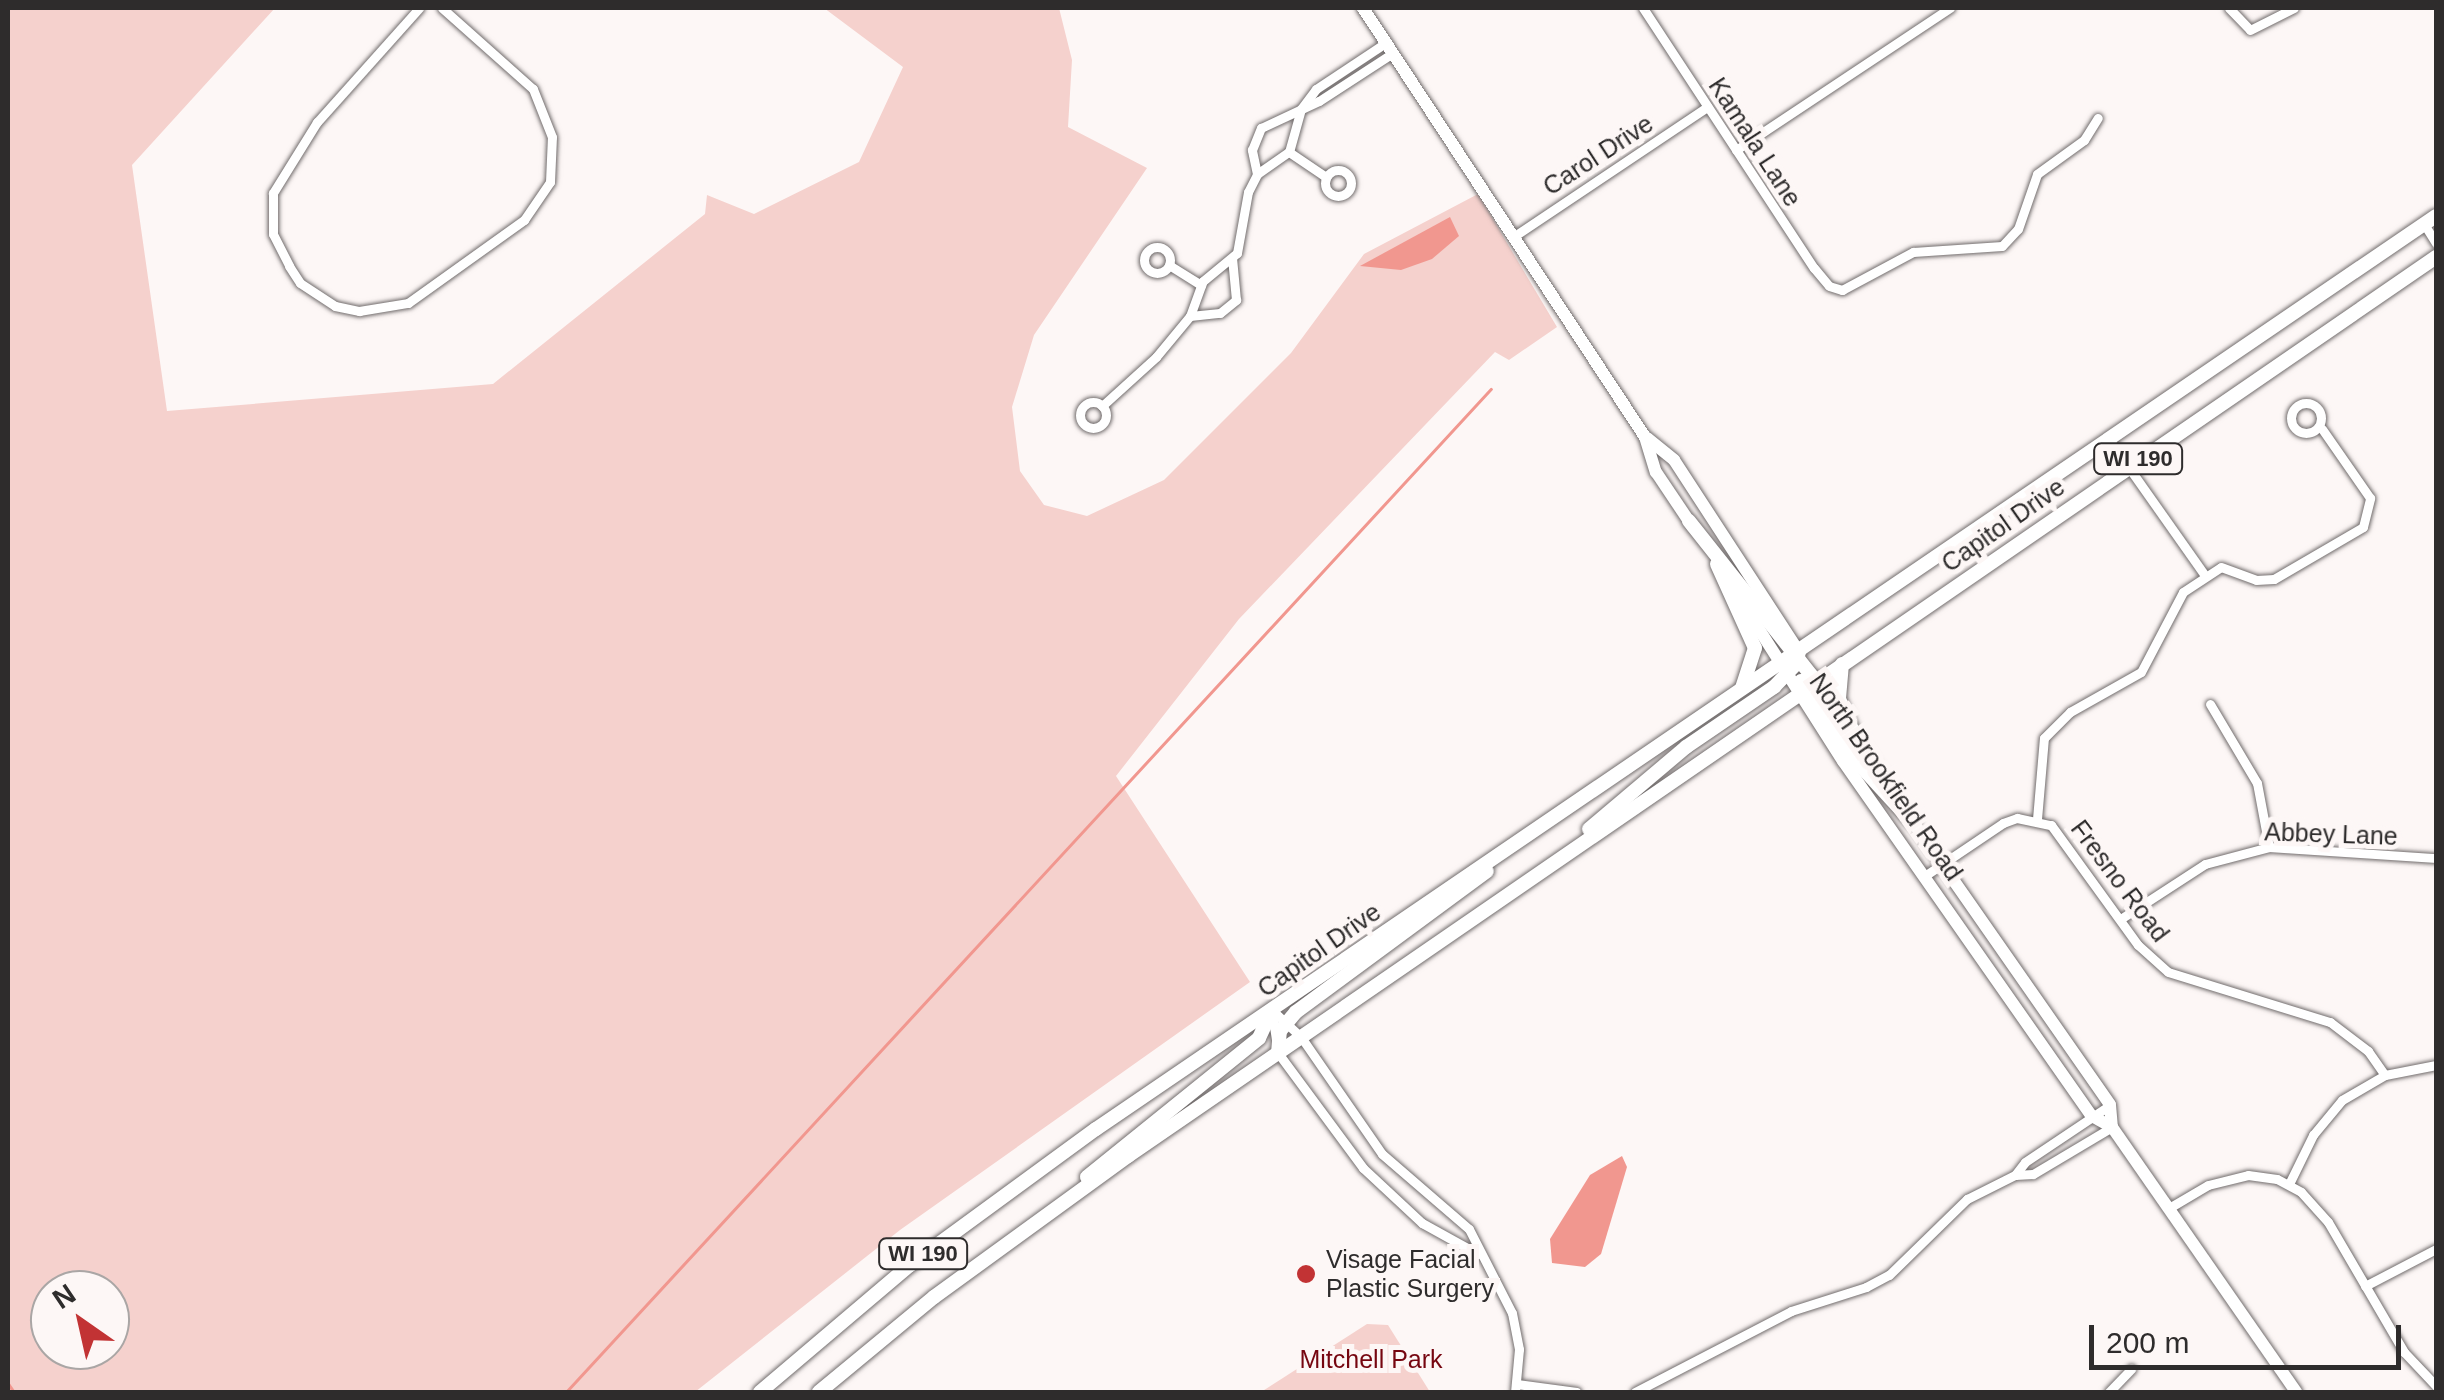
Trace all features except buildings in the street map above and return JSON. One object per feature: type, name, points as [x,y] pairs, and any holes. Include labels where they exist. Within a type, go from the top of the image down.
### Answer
[{"type":"main road","name":"Capitol Drive","points":[[760,1392],[944,1238],[1546,821],[1741,690],[1791,663],[2031,490],[2430,220]]},
{"type":"main road","name":"Capitol Drive","points":[[1300,1037],[2436,257]]},
{"type":"main road","points":[[1689,521],[1856,761],[1912,822]]},
{"type":"main road","points":[[1717,564],[1755,648],[1741,690]]},
{"type":"main road","points":[[1560,858],[1686,746],[1791,663]]},
{"type":"main road","points":[[1842,664],[1839,699],[1855,736]]},
{"type":"main road","points":[[1278,1053],[1286,1022],[1447,905],[1546,821]]},
{"type":"main road","points":[[1058,1206],[1108,1156],[1260,1038],[1272,1010]]},
{"type":"main road","name":"WI 190","points":[[820,1392],[1058,1206],[1300,1037]]},
{"type":"street","points":[[419,8],[317,122],[273,193],[273,234],[288,266],[300,283],[336,306],[359,311],[408,303],[524,220],[550,182],[552,138],[533,89],[442,8]]},
{"type":"street","name":"North Brookfield Road","points":[[1363,8],[1645,437],[1656,472],[1717,564],[1791,663]]},
{"type":"street","name":"Kamala Lane","points":[[1643,8],[1814,268],[1829,286],[1842,290],[1864,284],[1913,252],[2002,246],[2018,229],[2037,174],[2084,140],[2098,118]]},
{"type":"street","points":[[1736,150],[1950,8]]},
{"type":"street","points":[[2230,8],[2250,30],[2258,30],[2294,8]]},
{"type":"street","points":[[1190,316],[1220,313],[1236,300],[1232,258],[1257,174],[1252,150],[1261,128],[1301,109],[1390,48]]},
{"type":"street","name":"Carol Drive","points":[[1513,237],[1707,107]]},
{"type":"street","points":[[1257,174],[1289,152],[1301,109]]},
{"type":"street","points":[[1289,152],[1326,176]]},
{"type":"street","points":[[2430,220],[2436,243]]},
{"type":"street","points":[[1102,406],[1190,316],[1200,285],[1232,258]]},
{"type":"street","points":[[1170,265],[1200,285]]},
{"type":"street","points":[[2037,820],[2039,759],[2050,729],[2141,672],[2183,592],[2204,574],[2221,567],[2256,580],[2274,579],[2363,528],[2370,498],[2322,428]]},
{"type":"street","name":"North Brookfield Road","points":[[1645,437],[1674,460],[1791,663]]},
{"type":"street","points":[[2108,438],[2204,574]]},
{"type":"street","name":"North Brookfield Road","points":[[1807,688],[1855,736],[2110,1105]]},
{"type":"street","name":"North Brookfield Road","points":[[1807,688],[1926,876],[2092,1116],[2112,1127],[2296,1392]]},
{"type":"street","points":[[2210,704],[2257,784],[2269,848]]},
{"type":"street","name":"Fresno Road","points":[[1926,876],[2002,823],[2037,820],[2062,834],[2122,918],[2168,972],[2330,1022],[2368,1050],[2385,1075]]},
{"type":"street","points":[[2436,844],[2436,858]]},
{"type":"street","name":"Abbey Lane","points":[[2122,918],[2206,864],[2269,848],[2436,858]]},
{"type":"street","points":[[1272,1010],[1300,1037],[1382,1154],[1469,1229],[1478,1254],[1512,1313],[1516,1388],[1576,1392]]},
{"type":"street","points":[[1272,1010],[1278,1053],[1363,1168],[1422,1223],[1478,1254]]},
{"type":"street","points":[[2289,1184],[2330,1110],[2385,1075],[2436,1065]]},
{"type":"street","points":[[1635,1392],[1791,1311],[1889,1275],[1967,1199],[2015,1176],[2110,1105],[2112,1127],[2033,1174],[2015,1176]]},
{"type":"street","points":[[1363,1168],[1382,1154]]},
{"type":"street","points":[[2170,1208],[2223,1179],[2265,1176],[2289,1184],[2328,1222],[2404,1352],[2436,1386]]},
{"type":"street","points":[[2365,1286],[2436,1250]]},
{"type":"street","points":[[2109,1392],[2131,1369]]},
{"type":"green space","points":[[8,8],[275,8],[132,165],[167,411],[493,384],[705,214],[707,195],[754,214],[859,162],[903,67],[824,8],[1059,8],[1072,60],[1068,127],[1147,168],[1034,335],[1012,407],[1020,471],[1044,505],[1087,516],[1164,480],[1291,353],[1364,254],[1478,194],[1557,327],[1509,360],[1495,352],[1239,619],[1116,776],[1250,982],[900,1230],[695,1392],[8,1392]]},
{"type":"green space","name":"Mitchell Park","points":[[1367,1324],[1388,1325],[1430,1392],[1261,1392]]},
{"type":"shaded area","points":[[1450,217],[1459,236],[1432,259],[1401,270],[1360,266]]},
{"type":"shaded area","points":[[1622,1156],[1627,1167],[1601,1254],[1585,1267],[1552,1263],[1550,1239],[1590,1175]]},
{"type":"waterway","points":[[566,1392],[1491,389]]},
{"type":"waterway","points":[[8,1383],[14,1392]]},
{"type":"place","name":"Visage Facial Plastic Surgery","points":[[1306,1274]]}]
